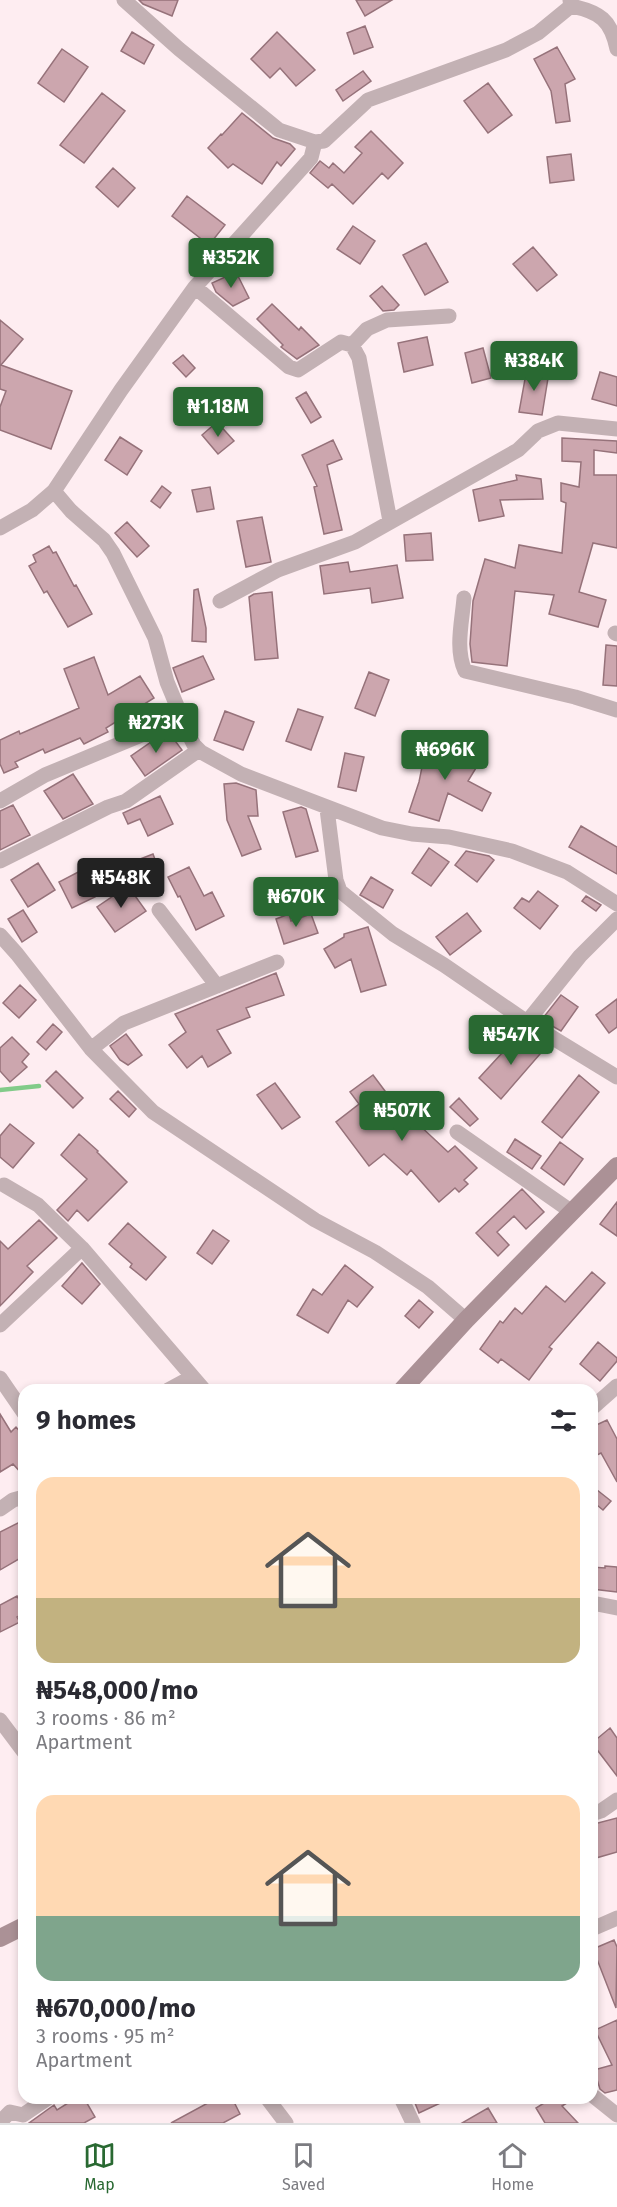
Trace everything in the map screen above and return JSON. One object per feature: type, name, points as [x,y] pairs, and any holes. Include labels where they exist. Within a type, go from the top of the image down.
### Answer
[{"type":"street","points":[[124,0],[179,49],[279,130],[315,142],[324,141],[368,100],[506,50],[538,33],[571,3],[605,20],[613,32],[617,49]]},
{"type":"street","points":[[0,528],[32,510],[54,491],[121,390],[195,287],[310,158],[315,142]]},
{"type":"street","points":[[195,287],[289,367],[298,370],[341,342],[351,345],[359,358],[390,521]]},
{"type":"street","points":[[351,345],[367,329],[387,320],[449,316]]},
{"type":"street","points":[[220,601],[278,570],[354,542],[518,450],[538,431],[558,423],[617,429]]},
{"type":"street","points":[[54,491],[71,511],[104,540],[113,553],[155,638],[167,682],[194,745],[199,750],[218,763],[241,774],[382,828],[412,834],[449,837],[512,851],[567,872],[617,904]]},
{"type":"street","points":[[464,598],[459,649],[460,660],[465,671],[575,697],[617,710]]},
{"type":"street","points":[[0,801],[45,775],[182,718]]},
{"type":"street","points":[[0,861],[108,807],[126,801],[199,750]]},
{"type":"street","points":[[327,808],[336,880],[340,891],[393,934],[444,965],[527,1022],[617,1077]]},
{"type":"street","points":[[159,910],[217,986]]},
{"type":"street","points":[[527,1022],[580,957],[617,919]]},
{"type":"street","points":[[0,935],[18,954],[91,1049],[153,1112],[315,1220],[375,1252],[428,1287],[466,1320]]},
{"type":"street","points":[[91,1049],[123,1023],[277,962]]},
{"type":"street","points":[[457,1132],[572,1212]]},
{"type":"street","points":[[407,1384],[466,1320],[617,1166]]},
{"type":"street","points":[[4,1185],[38,1205],[82,1248],[198,1384]]},
{"type":"street","points":[[0,1325],[82,1248]]},
{"type":"street","points":[[179,1384],[192,1377]]},
{"type":"street","points":[[0,1378],[18,1404]]},
{"type":"street","points":[[598,1403],[617,1386]]},
{"type":"street","points":[[0,1509],[18,1499]]},
{"type":"street","points":[[598,1604],[617,1608]]},
{"type":"street","points":[[0,1720],[18,1744]]},
{"type":"street","points":[[598,1812],[617,1800]]},
{"type":"street","points":[[598,1926],[617,1918]]},
{"type":"street","points":[[0,1938],[18,1929]]},
{"type":"street","points":[[598,2100],[617,2115]]},
{"type":"street","points":[[0,2122],[10,2112],[23,2115],[39,2104]]},
{"type":"street","points":[[272,2104],[286,2123]]},
{"type":"street","points":[[404,2104],[413,2123]]},
{"type":"building","points":[[139,0],[178,0],[172,16],[143,4]]},
{"type":"building","points":[[356,0],[392,0],[365,16]]},
{"type":"building","points":[[365,26],[373,47],[354,54],[347,33]]},
{"type":"building","points":[[132,32],[154,45],[144,64],[121,51]]},
{"type":"building","points":[[277,32],[315,70],[296,86],[280,68],[270,78],[251,59]]},
{"type":"building","points":[[557,47],[575,79],[565,84],[570,121],[556,123],[551,91],[534,59]]},
{"type":"building","points":[[62,49],[88,67],[64,102],[38,83]]},
{"type":"building","points":[[363,71],[371,81],[343,101],[336,90]]},
{"type":"building","points":[[488,83],[512,115],[488,133],[464,101]]},
{"type":"building","points":[[102,93],[125,111],[84,163],[60,145]]},
{"type":"building","points":[[242,113],[273,138],[290,144],[295,149],[281,166],[277,162],[262,184],[233,164],[228,168],[208,148]]},
{"type":"building","points":[[371,131],[403,163],[388,179],[382,173],[353,204],[332,184],[328,188],[310,173],[320,161],[329,168],[333,163],[344,173],[362,153],[355,147]]},
{"type":"building","points":[[571,154],[574,180],[550,183],[547,157]]},
{"type":"building","points":[[113,168],[135,188],[118,207],[96,187]]},
{"type":"building","points":[[187,196],[225,225],[209,245],[172,216]]},
{"type":"building","points":[[353,226],[375,241],[360,264],[337,249]]},
{"type":"building","points":[[426,243],[448,282],[425,295],[403,255]]},
{"type":"building","points":[[533,247],[557,275],[537,291],[513,264]]},
{"type":"building","points":[[236,272],[249,298],[233,306],[216,292],[212,283]]},
{"type":"building","points":[[382,286],[399,305],[394,310],[383,311],[370,296]]},
{"type":"building","points":[[272,304],[299,330],[301,327],[319,345],[297,359],[281,347],[283,345],[257,319]]},
{"type":"building","points":[[0,320],[23,339],[1,365],[72,391],[51,449],[0,430],[0,407],[6,391],[0,389]]},
{"type":"building","points":[[427,337],[433,365],[404,372],[398,343]]},
{"type":"building","points":[[483,348],[491,378],[472,383],[465,353]]},
{"type":"building","points":[[183,355],[195,368],[186,377],[173,363]]},
{"type":"building","points":[[527,368],[549,372],[542,415],[519,412]]},
{"type":"building","points":[[600,372],[617,377],[617,406],[592,399]]},
{"type":"building","points":[[306,392],[321,417],[311,423],[296,398]]},
{"type":"building","points":[[217,422],[234,441],[218,454],[202,435]]},
{"type":"building","points":[[120,437],[142,451],[127,475],[105,460]]},
{"type":"building","points":[[562,438],[617,441],[617,453],[594,450],[594,475],[617,475],[617,548],[593,543],[579,592],[606,600],[598,627],[549,614],[554,595],[515,591],[507,666],[472,662],[470,644],[473,601],[485,559],[515,568],[519,545],[562,553],[566,503],[561,501],[561,483],[579,487],[581,462],[562,461]]},
{"type":"building","points":[[333,440],[342,459],[327,465],[342,530],[324,534],[314,487],[317,486],[302,455]]},
{"type":"building","points":[[516,475],[541,479],[543,499],[500,500],[504,516],[479,521],[473,490],[517,480]]},
{"type":"building","points":[[162,486],[171,493],[160,508],[151,501]]},
{"type":"building","points":[[210,487],[214,509],[197,512],[192,490]]},
{"type":"building","points":[[262,517],[271,562],[246,567],[237,521]]},
{"type":"building","points":[[127,522],[149,546],[137,557],[115,533]]},
{"type":"building","points":[[431,533],[433,560],[406,561],[404,535]]},
{"type":"building","points":[[49,546],[53,553],[56,552],[92,614],[68,627],[47,591],[44,593],[29,566],[36,562],[33,555]]},
{"type":"building","points":[[348,562],[350,572],[397,565],[403,598],[372,603],[370,588],[324,594],[320,566]]},
{"type":"building","points":[[198,589],[206,628],[206,642],[192,641],[194,590]]},
{"type":"building","points":[[272,592],[278,658],[255,660],[249,597],[254,594]]},
{"type":"building","points":[[606,645],[617,646],[617,686],[603,685]]},
{"type":"building","points":[[203,656],[214,679],[182,692],[173,668]]},
{"type":"building","points":[[94,657],[108,695],[140,676],[154,698],[106,728],[108,732],[84,744],[80,738],[45,753],[43,749],[15,762],[18,767],[4,773],[0,764],[0,740],[19,731],[20,734],[79,708],[64,669]]},
{"type":"building","points":[[369,672],[389,680],[375,716],[355,708]]},
{"type":"building","points":[[298,709],[323,717],[311,750],[286,741]]},
{"type":"building","points":[[225,711],[254,722],[243,750],[214,740]]},
{"type":"building","points":[[170,734],[182,750],[145,776],[131,756],[154,740]]},
{"type":"building","points":[[428,736],[452,742],[450,752],[476,768],[468,781],[491,793],[482,811],[448,793],[439,821],[409,812],[419,782],[423,762],[421,761]]},
{"type":"building","points":[[345,753],[364,757],[356,791],[338,787]]},
{"type":"building","points":[[73,774],[93,804],[63,819],[44,791]]},
{"type":"building","points":[[236,783],[256,790],[258,816],[248,816],[261,849],[242,856],[227,820],[224,784]]},
{"type":"building","points":[[160,796],[173,824],[148,836],[140,819],[128,824],[123,813]]},
{"type":"building","points":[[13,805],[30,835],[0,850],[0,811]]},
{"type":"building","points":[[301,807],[306,809],[318,851],[296,857],[283,812]]},
{"type":"building","points":[[581,826],[617,847],[617,874],[569,847]]},
{"type":"building","points":[[429,848],[449,862],[431,886],[412,873]]},
{"type":"building","points":[[466,851],[489,856],[494,860],[477,882],[455,865]]},
{"type":"building","points":[[153,854],[159,870],[136,878],[130,863]]},
{"type":"building","points":[[38,863],[55,890],[28,907],[11,880]]},
{"type":"building","points":[[189,867],[204,896],[212,892],[224,916],[196,930],[168,877]]},
{"type":"building","points":[[82,870],[95,897],[72,908],[59,882]]},
{"type":"building","points":[[371,877],[393,890],[383,908],[360,895]]},
{"type":"building","points":[[128,886],[146,911],[115,932],[97,907]]},
{"type":"building","points":[[538,891],[558,906],[540,929],[514,908],[522,898],[529,902]]},
{"type":"building","points":[[586,896],[601,905],[596,911],[582,901]]},
{"type":"building","points":[[23,910],[37,932],[22,942],[8,919]]},
{"type":"building","points":[[467,913],[481,931],[450,955],[436,937]]},
{"type":"building","points":[[289,914],[291,921],[311,914],[318,933],[284,944],[276,919]]},
{"type":"building","points":[[368,927],[386,985],[361,992],[351,959],[335,968],[324,949],[344,937],[344,934]]},
{"type":"building","points":[[276,973],[284,995],[246,1008],[250,1017],[217,1030],[231,1053],[208,1067],[202,1056],[187,1068],[169,1045],[186,1032],[175,1014]]},
{"type":"building","points":[[20,985],[36,1000],[19,1018],[3,1003]]},
{"type":"building","points":[[561,995],[578,1007],[561,1031],[545,1022],[543,1018]]},
{"type":"building","points":[[617,999],[617,1027],[609,1033],[596,1015]]},
{"type":"building","points":[[53,1024],[62,1032],[46,1050],[37,1042]]},
{"type":"building","points":[[126,1034],[142,1055],[128,1065],[120,1060],[110,1046]]},
{"type":"building","points":[[12,1037],[29,1054],[22,1062],[27,1067],[10,1082],[0,1071],[0,1048]]},
{"type":"building","points":[[534,1038],[547,1046],[501,1099],[479,1078],[514,1040],[525,1050]]},
{"type":"building","points":[[56,1071],[83,1098],[73,1108],[46,1081]]},
{"type":"building","points":[[373,1075],[412,1127],[416,1122],[448,1152],[455,1146],[477,1168],[464,1180],[468,1184],[459,1192],[455,1188],[439,1202],[411,1170],[407,1175],[384,1154],[369,1166],[336,1122],[359,1104],[350,1092]]},
{"type":"building","points":[[579,1075],[599,1092],[562,1138],[542,1122]]},
{"type":"building","points":[[275,1083],[300,1117],[282,1129],[257,1095]]},
{"type":"building","points":[[118,1091],[136,1109],[129,1117],[110,1099]]},
{"type":"building","points":[[459,1098],[478,1119],[470,1126],[450,1107]]},
{"type":"building","points":[[10,1124],[34,1143],[13,1168],[0,1157],[0,1136]]},
{"type":"building","points":[[79,1134],[127,1182],[88,1221],[77,1210],[68,1221],[57,1210],[87,1179],[61,1155]]},
{"type":"building","points":[[515,1139],[541,1156],[532,1169],[507,1152]]},
{"type":"building","points":[[560,1142],[583,1159],[564,1185],[541,1168]]},
{"type":"building","points":[[522,1189],[544,1212],[526,1229],[514,1216],[497,1232],[509,1245],[498,1256],[476,1233]]},
{"type":"building","points":[[617,1202],[617,1236],[600,1224]]},
{"type":"building","points":[[39,1220],[57,1238],[27,1266],[33,1272],[0,1306],[0,1241],[8,1249]]},
{"type":"building","points":[[128,1223],[166,1257],[146,1280],[130,1267],[132,1264],[109,1244]]},
{"type":"building","points":[[213,1230],[229,1241],[212,1264],[197,1253]]},
{"type":"building","points":[[82,1263],[100,1284],[82,1304],[62,1286]]},
{"type":"building","points":[[345,1265],[373,1287],[357,1307],[348,1300],[328,1333],[297,1315],[313,1289],[322,1295]]},
{"type":"building","points":[[592,1272],[605,1283],[549,1347],[552,1349],[529,1380],[501,1359],[498,1363],[480,1349],[500,1321],[503,1323],[515,1308],[522,1314],[546,1286],[565,1302]]},
{"type":"building","points":[[419,1300],[433,1312],[419,1328],[405,1316]]},
{"type":"building","points":[[598,1342],[617,1358],[600,1381],[580,1364]]},
{"type":"building","points":[[0,1414],[11,1432],[16,1427],[18,1429],[18,1469],[13,1464],[0,1472]]},
{"type":"building","points":[[607,1420],[617,1439],[617,1482],[601,1453],[598,1454],[598,1424]]},
{"type":"building","points":[[598,1491],[611,1501],[603,1510],[598,1506]]},
{"type":"building","points":[[18,1523],[18,1560],[0,1570],[0,1532]]},
{"type":"building","points":[[605,1566],[617,1567],[617,1592],[598,1590],[598,1567],[605,1568]]},
{"type":"building","points":[[17,1596],[18,1598],[18,1623],[0,1632],[0,1605]]},
{"type":"building","points":[[610,1728],[617,1738],[617,1776],[598,1751],[598,1738]]},
{"type":"building","points":[[617,1818],[617,1852],[598,1857],[598,1823]]},
{"type":"building","points":[[614,1940],[617,1947],[616,2008],[598,1962],[598,1947]]},
{"type":"building","points":[[617,2020],[617,2090],[605,2093],[600,2089],[598,2083],[598,2069],[612,2065],[598,2036],[598,2029]]},
{"type":"building","points":[[66,2104],[87,2104],[95,2117],[84,2123],[29,2123],[54,2105],[57,2110]]},
{"type":"building","points":[[206,2104],[235,2104],[240,2114],[223,2123],[171,2123]]},
{"type":"building","points":[[415,2104],[438,2104],[419,2113]]},
{"type":"building","points":[[542,2104],[565,2104],[562,2106],[578,2123],[545,2123],[536,2108]]},
{"type":"building","points":[[488,2108],[497,2123],[462,2123]]},
{"type":"waterway","points":[[0,1090],[39,1086]]}]
